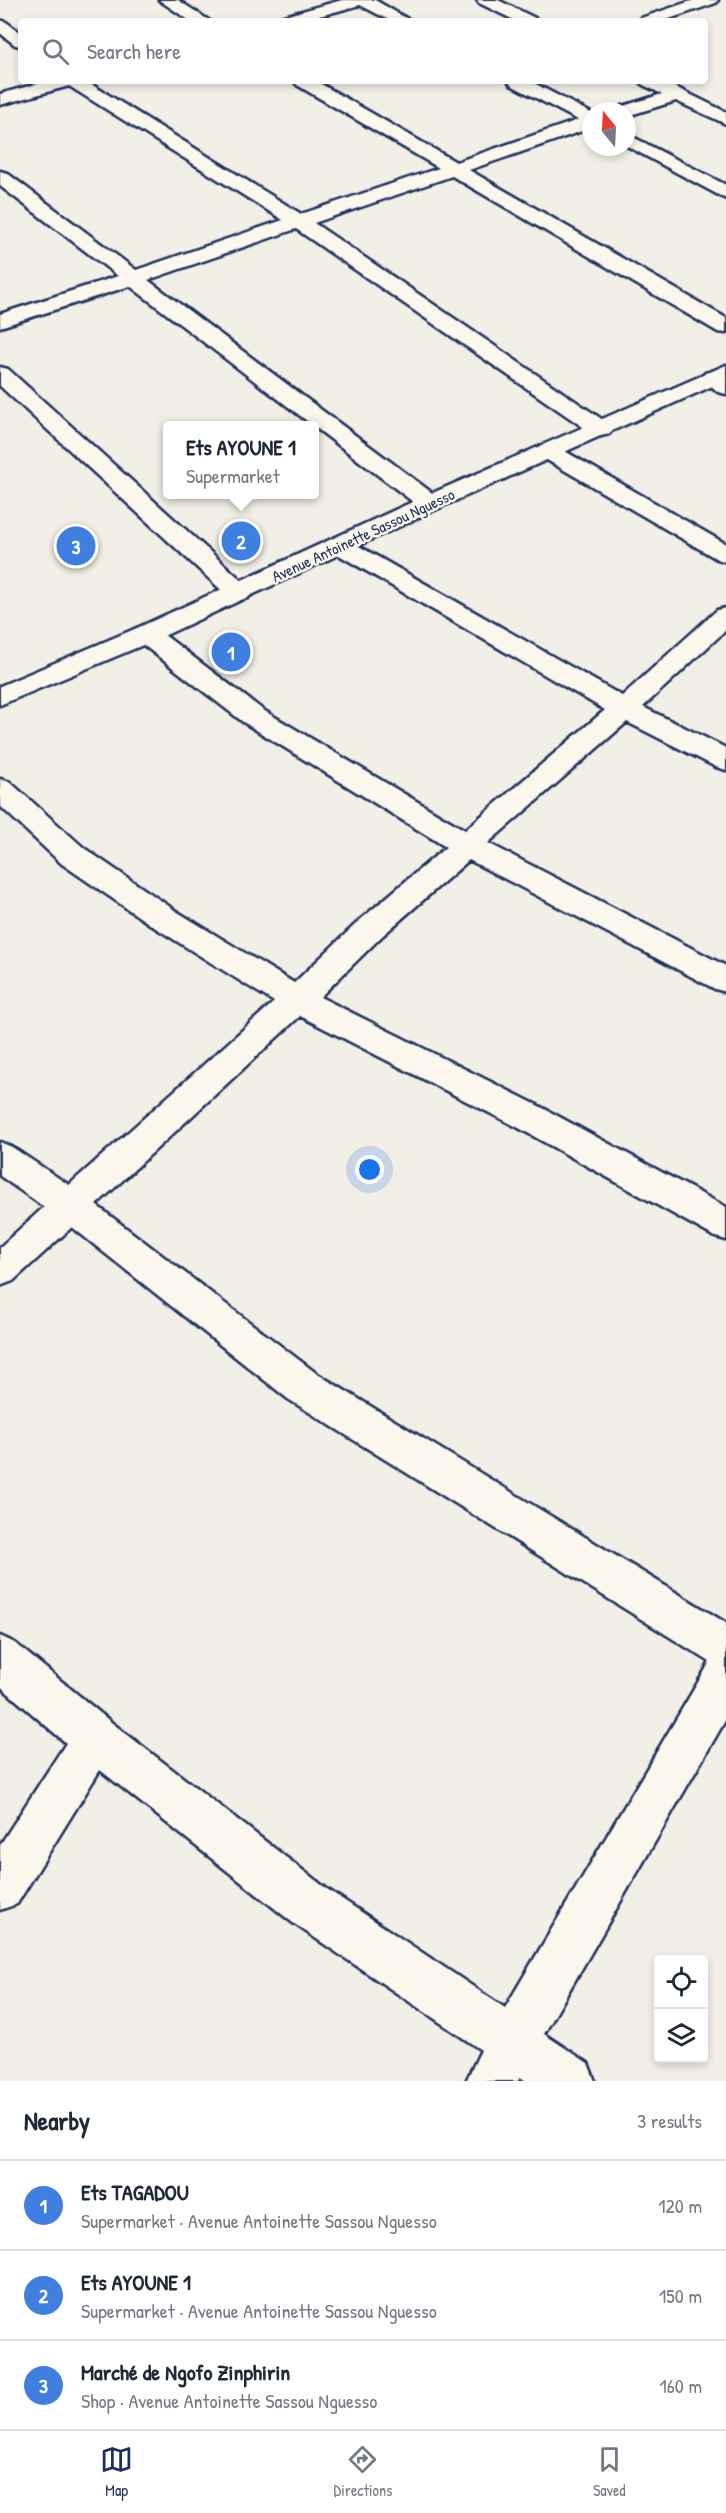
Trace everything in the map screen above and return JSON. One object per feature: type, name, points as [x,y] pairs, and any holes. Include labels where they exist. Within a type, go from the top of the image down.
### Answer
[{"type":"street","points":[[167,0],[197,18]]},
{"type":"street","points":[[295,18],[362,0],[397,18]]},
{"type":"street","points":[[486,0],[523,18]]},
{"type":"street","points":[[657,18],[705,4]]},
{"type":"street","points":[[0,25],[18,39]]},
{"type":"street","points":[[0,100],[56,84]]},
{"type":"street","points":[[79,84],[297,221],[601,429]]},
{"type":"street","points":[[308,84],[726,327]]},
{"type":"street","points":[[523,84],[582,116]]},
{"type":"street","points":[[655,84],[726,119]]},
{"type":"street","points":[[636,108],[677,95]]},
{"type":"street","points":[[0,321],[454,170],[582,124]]},
{"type":"street","points":[[636,144],[726,193]]},
{"type":"street","points":[[0,177],[430,503]]},
{"type":"street","points":[[0,374],[239,592]]},
{"type":"street","name":"Avenue Antoinette Sassou Nguesso","points":[[0,696],[146,634],[548,451],[722,379]]},
{"type":"street","points":[[548,451],[726,554]]},
{"type":"street","points":[[341,546],[624,709],[726,760]]},
{"type":"street","points":[[0,1270],[72,1207],[297,1000],[371,928],[624,709],[726,616]]},
{"type":"street","points":[[146,634],[253,716],[466,845],[726,980]]},
{"type":"street","points":[[0,789],[73,856],[165,920],[297,1000],[529,1117],[726,1225]]},
{"type":"street","points":[[0,1157],[72,1207],[302,1386],[726,1647]]},
{"type":"street","points":[[0,1658],[95,1738],[310,1906],[502,2061],[570,2081]]},
{"type":"street","points":[[502,2061],[726,1677]]},
{"type":"street","points":[[0,1887],[95,1738]]},
{"type":"place","name":"Ets AYOUNE 1","points":[[241,541]]},
{"type":"place","name":"Marché de Ngofo Zinphirin","points":[[76,546]]},
{"type":"place","name":"Ets TAGADOU","points":[[231,652]]}]
